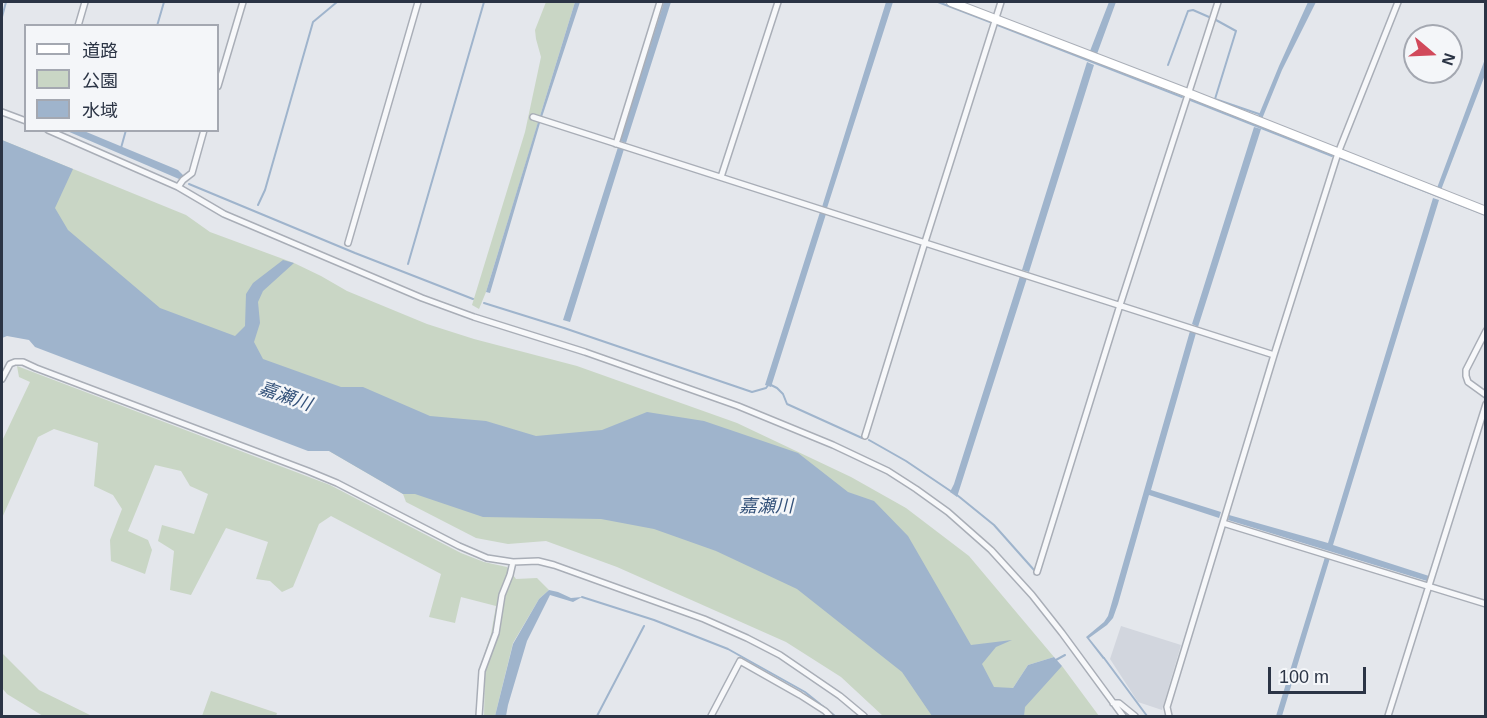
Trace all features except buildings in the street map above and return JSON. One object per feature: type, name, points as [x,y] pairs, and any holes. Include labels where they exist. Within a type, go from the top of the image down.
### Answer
[{"type":"street","points":[[79,24],[85,2]]},
{"type":"street","points":[[219,83],[243,2]]},
{"type":"street","points":[[348,243],[418,2]]},
{"type":"street","points":[[615,144],[660,2]]},
{"type":"street","points":[[722,177],[778,2]]},
{"type":"street","points":[[951,2],[1485,211]]},
{"type":"street","points":[[865,436],[1001,2]]},
{"type":"street","points":[[1037,572],[1218,2]]},
{"type":"street","points":[[1169,717],[1167,707],[1338,153],[1398,2]]},
{"type":"street","points":[[2,112],[24,120]]},
{"type":"street","points":[[533,117],[1274,355]]},
{"type":"street","points":[[53,132],[178,187],[224,214],[423,298],[738,406],[833,445],[888,471],[948,512],[992,550],[1062,633],[1123,717]]},
{"type":"street","points":[[178,187],[192,173],[203,132]]},
{"type":"street","points":[[1485,331],[1466,370],[1468,382],[1485,395]]},
{"type":"street","points":[[2,379],[10,364],[23,362],[337,483],[487,558],[513,562],[538,561],[554,565],[704,619],[780,655],[840,696],[864,717]]},
{"type":"street","points":[[1388,717],[1485,404]]},
{"type":"street","points":[[1223,523],[1485,604]]},
{"type":"street","points":[[479,717],[482,671],[496,633],[502,595],[513,562]]},
{"type":"street","points":[[711,717],[740,661],[800,695],[825,711],[830,717]]},
{"type":"street","points":[[1113,703],[1119,703],[1135,717]]},
{"type":"shaded area","points":[[1121,626],[1181,645],[1162,710],[1138,702],[1110,659]]},
{"type":"green space","points":[[546,2],[575,2],[479,309],[472,305],[525,132],[541,57],[535,30]]},
{"type":"green space","points":[[2,140],[186,215],[210,232],[294,263],[347,291],[427,324],[577,366],[737,423],[851,477],[906,508],[969,556],[1054,657],[1028,665],[1013,688],[992,697],[967,652],[528,456],[136,325]]},
{"type":"green space","points":[[17,366],[330,485],[461,553],[484,562],[507,567],[516,579],[537,578],[549,590],[539,599],[513,643],[495,716],[484,716],[485,672],[480,667],[491,634],[496,606],[461,597],[455,623],[429,617],[441,574],[331,516],[319,524],[293,587],[282,592],[270,581],[256,579],[268,542],[226,528],[191,595],[170,590],[174,551],[158,541],[162,525],[194,534],[208,494],[190,486],[181,471],[155,465],[128,531],[148,540],[152,550],[145,574],[111,561],[110,540],[122,509],[113,495],[94,486],[98,443],[54,429],[38,437],[2,518],[2,441],[30,382],[19,377]]},
{"type":"green space","points":[[329,451],[743,498],[945,716],[883,716],[841,677],[786,642],[617,567],[546,541],[508,544],[476,538],[406,502],[403,494]]},
{"type":"green space","points":[[2,653],[39,690],[92,716],[43,716],[7,694],[2,688]]},
{"type":"green space","points":[[1062,666],[1099,716],[1016,716],[1050,673]]},
{"type":"green space","points":[[211,691],[277,713],[276,716],[202,716]]},
{"type":"water","points":[[575,2],[580,2],[542,117],[540,116]]},
{"type":"water","points":[[664,2],[671,2],[626,143],[620,141]]},
{"type":"water","points":[[886,2],[893,2],[827,208],[822,207]]},
{"type":"water","points":[[1109,2],[1116,2],[1097,54],[1090,51]]},
{"type":"water","points":[[1308,2],[1316,2],[1282,70],[1262,119],[1258,117]]},
{"type":"water","points":[[1485,59],[1485,75],[1441,190],[1437,188]]},
{"type":"water","points":[[1087,62],[1094,65],[1029,272],[1022,270]]},
{"type":"water","points":[[538,122],[540,123],[490,293],[486,292]]},
{"type":"water","points":[[1254,127],[1261,129],[1198,327],[1192,324]]},
{"type":"water","points":[[69,132],[86,132],[178,170],[184,176],[179,179]]},
{"type":"water","name":"嘉瀬川","points":[[2,140],[73,169],[55,208],[68,230],[160,308],[235,336],[245,326],[246,294],[253,283],[283,260],[294,263],[263,291],[258,302],[260,323],[254,342],[263,359],[341,387],[363,387],[430,416],[486,421],[536,436],[602,430],[647,412],[704,421],[798,453],[848,492],[874,501],[908,536],[971,645],[1012,640],[996,647],[982,664],[994,687],[1013,688],[1028,665],[1054,657],[1062,666],[1025,707],[1024,716],[932,716],[902,672],[797,589],[716,551],[654,529],[601,519],[483,517],[415,494],[403,494],[329,451],[308,451],[35,347],[29,340],[7,336],[2,338]]},
{"type":"water","points":[[618,147],[624,149],[570,322],[563,320]]},
{"type":"water","points":[[1433,198],[1439,200],[1333,545],[1429,576],[1427,581],[1228,520],[1229,515],[1328,543]]},
{"type":"water","points":[[820,212],[826,214],[771,387],[765,385]]},
{"type":"water","points":[[1020,276],[1027,278],[957,497],[950,492]]},
{"type":"water","points":[[1190,331],[1196,333],[1151,490],[1221,512],[1219,518],[1149,495],[1113,618],[1089,638],[1105,658],[1103,659],[1086,637],[1108,616]]},
{"type":"water","points":[[1325,557],[1330,558],[1282,716],[1276,716]]},
{"type":"water","points":[[549,590],[571,598],[582,597],[573,602],[550,595],[527,641],[506,716],[495,716],[513,644],[539,599]]},
{"type":"waterway","points":[[2,17],[6,2]]},
{"type":"waterway","points":[[158,24],[164,2]]},
{"type":"waterway","points":[[258,205],[265,190],[313,22],[337,2]]},
{"type":"waterway","points":[[408,264],[484,2]]},
{"type":"waterway","points":[[938,2],[990,22]]},
{"type":"waterway","points":[[1168,65],[1188,11],[1193,10],[1209,17]]},
{"type":"waterway","points":[[1216,20],[1236,31],[1215,99],[1259,114]]},
{"type":"waterway","points":[[995,24],[1182,97]]},
{"type":"waterway","points":[[1188,99],[1332,156]]},
{"type":"waterway","points":[[121,148],[125,132]]},
{"type":"waterway","points":[[1340,158],[1486,215]]},
{"type":"waterway","points":[[189,184],[473,299]]},
{"type":"waterway","points":[[484,303],[752,392],[766,388],[769,384],[783,394],[787,404],[862,438]]},
{"type":"waterway","points":[[869,440],[906,461],[952,492]]},
{"type":"waterway","points":[[957,495],[994,525],[1034,570]]},
{"type":"waterway","points":[[582,597],[654,620],[728,649],[805,692],[835,716]]},
{"type":"waterway","points":[[597,716],[644,626]]},
{"type":"waterway","points":[[1054,661],[1065,655]]},
{"type":"waterway","points":[[1104,658],[1147,716]]}]
